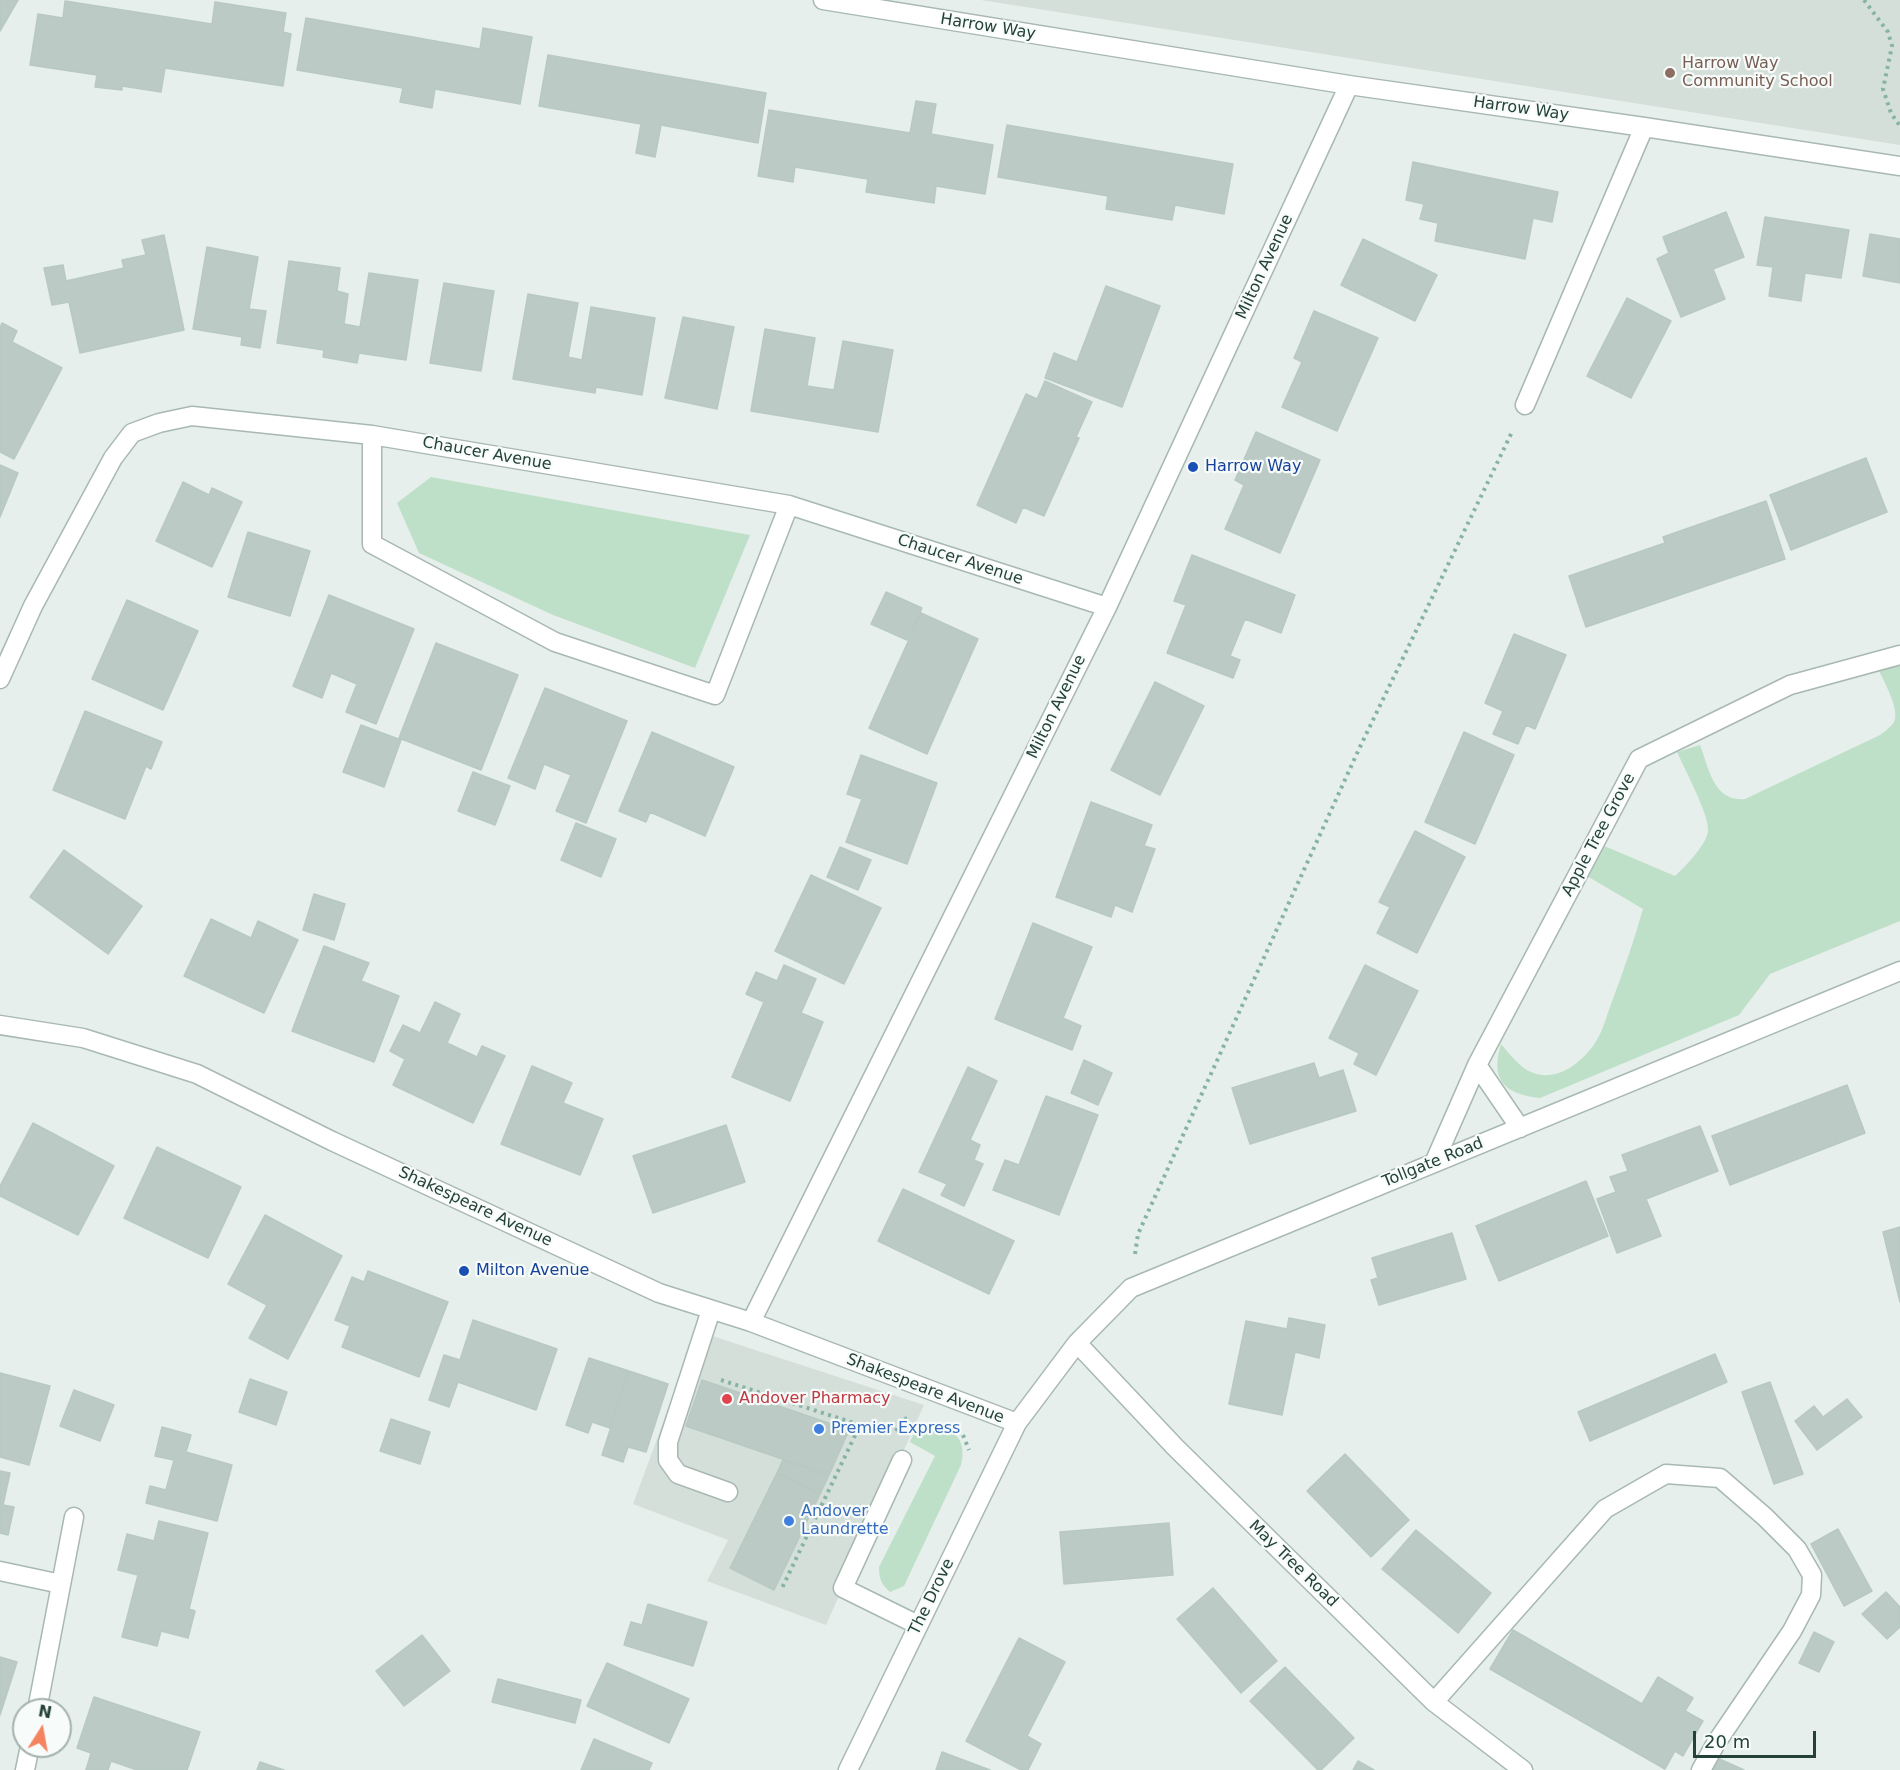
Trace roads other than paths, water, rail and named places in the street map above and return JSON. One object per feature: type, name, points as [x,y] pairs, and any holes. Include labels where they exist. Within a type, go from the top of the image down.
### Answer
[{"type":"street","name":"Harrow Way","points":[[823,0],[1349,85],[1900,166]]},
{"type":"street","name":"Milton Avenue","points":[[751,1322],[1107,607],[1349,85]]},
{"type":"street","points":[[1525,405],[1644,127]]},
{"type":"street","name":"Chaucer Avenue","points":[[0,679],[33,606],[113,458],[132,434],[159,423],[192,416],[372,435],[789,505],[1107,607]]},
{"type":"street","points":[[372,435],[372,544],[555,642],[715,695],[789,505]]},
{"type":"street","name":"Apple Tree Grove","points":[[1434,1163],[1477,1065],[1639,759],[1790,685],[1900,655]]},
{"type":"street","name":"Tollgate Road","points":[[1017,1424],[1077,1343],[1131,1288],[1900,971]]},
{"type":"street","name":"Shakespeare Avenue","points":[[0,1025],[83,1038],[197,1074],[332,1141],[648,1288],[751,1322],[1017,1424]]},
{"type":"street","points":[[1477,1065],[1520,1128]]},
{"type":"street","points":[[711,1310],[668,1442],[668,1460],[678,1474],[728,1492]]},
{"type":"street","name":"May Tree Road","points":[[1077,1343],[1175,1447],[1434,1702],[1523,1770]]},
{"type":"street","name":"The Drove","points":[[848,1770],[1017,1424]]},
{"type":"street","points":[[902,1460],[843,1588],[918,1625]]},
{"type":"street","points":[[1434,1702],[1605,1509],[1666,1474],[1720,1478],[1765,1517],[1797,1549],[1812,1575],[1811,1595],[1792,1631],[1716,1743],[1701,1770]]},
{"type":"street","points":[[39,1698],[74,1517]]},
{"type":"street","points":[[0,1571],[61,1584]]},
{"type":"place","name":"Harrow Way Community School","points":[[1670,73]]},
{"type":"place","name":"Harrow Way","points":[[1193,467]]},
{"type":"place","name":"Milton Avenue","points":[[464,1271]]},
{"type":"place","name":"Andover Pharmacy","points":[[727,1399]]},
{"type":"place","name":"Premier Express","points":[[819,1429]]},
{"type":"place","name":"Andover Laundrette","points":[[789,1521]]}]
